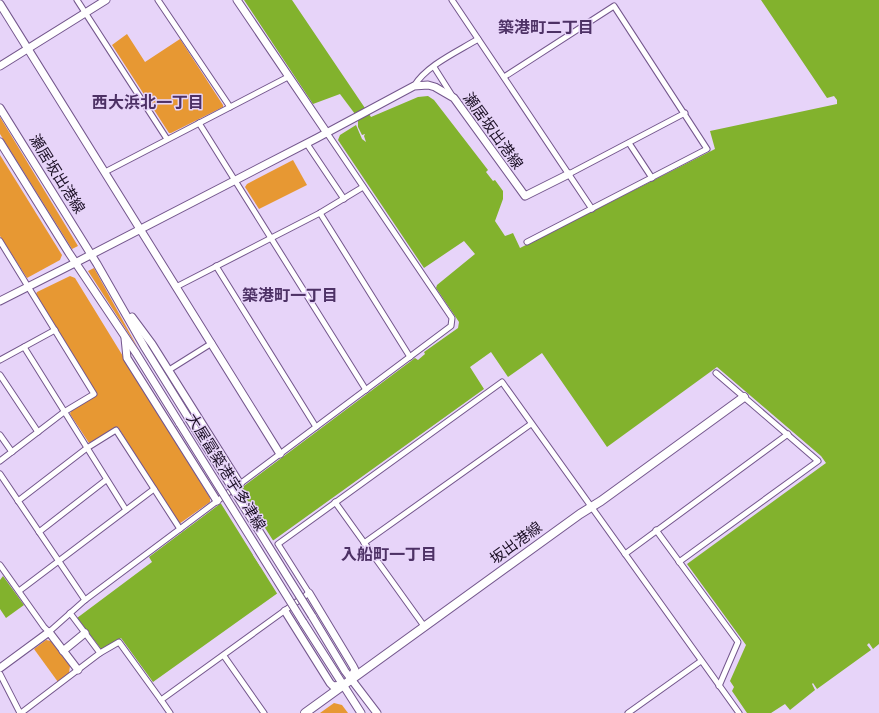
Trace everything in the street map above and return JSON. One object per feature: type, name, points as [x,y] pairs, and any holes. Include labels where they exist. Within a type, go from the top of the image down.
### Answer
[{"type":"main road","points":[[0,66],[106,0]]},
{"type":"main road","points":[[0,301],[327,133],[237,0]]},
{"type":"main road","points":[[0,4],[280,454]]},
{"type":"main road","name":"瀬居坂出港線","points":[[327,133],[414,86],[428,85],[435,87],[454,98],[525,196],[569,174]]},
{"type":"main road","name":"瀬居坂出港線","points":[[0,108],[91,254]]},
{"type":"main road","points":[[0,142],[75,263]]},
{"type":"main road","name":"大屋冨築港宇多津線","points":[[91,254],[145,348],[350,679],[377,713]]},
{"type":"main road","name":"大屋冨築港宇多津線","points":[[75,263],[180,424],[342,685],[361,713]]},
{"type":"main road","points":[[116,296],[151,342],[240,484]]},
{"type":"main road","points":[[125,338],[127,358],[217,501]]},
{"type":"main road","name":"坂出港線","points":[[305,713],[350,679],[744,397]]},
{"type":"main road","points":[[309,593],[355,670],[350,679]]},
{"type":"main road","points":[[285,611],[330,683],[333,686],[342,685]]},
{"type":"main road","points":[[0,668],[49,632],[78,670]]},
{"type":"main road","points":[[63,651],[85,633]]},
{"type":"street","points":[[77,0],[168,139]]},
{"type":"street","points":[[158,0],[230,107]]},
{"type":"street","points":[[452,0],[592,209]]},
{"type":"street","points":[[504,77],[614,6],[707,149],[527,242]]},
{"type":"street","points":[[414,86],[418,79],[434,67],[478,39]]},
{"type":"street","points":[[434,67],[454,98]]},
{"type":"street","points":[[105,172],[288,77]]},
{"type":"street","points":[[569,174],[685,113]]},
{"type":"street","points":[[199,123],[366,390]]},
{"type":"street","points":[[1,568],[49,632],[86,600],[451,326],[452,318],[327,133]]},
{"type":"street","points":[[629,143],[652,178]]},
{"type":"street","points":[[307,144],[344,199]]},
{"type":"street","points":[[176,287],[320,213],[363,187]]},
{"type":"street","points":[[320,213],[410,357]]},
{"type":"street","points":[[0,243],[29,286],[94,394],[64,412],[0,461]]},
{"type":"street","points":[[216,266],[316,427]]},
{"type":"street","points":[[0,360],[55,330]]},
{"type":"street","points":[[169,370],[212,343]]},
{"type":"street","points":[[24,347],[126,510]]},
{"type":"street","points":[[679,562],[818,461],[716,373]]},
{"type":"street","points":[[0,375],[38,432]]},
{"type":"street","points":[[161,700],[224,656],[309,593],[278,544],[334,502],[502,382],[739,713]]},
{"type":"street","points":[[364,543],[532,424]]},
{"type":"street","points":[[18,501],[87,448],[116,430],[180,529]]},
{"type":"street","points":[[624,554],[788,434]]},
{"type":"street","points":[[0,435],[12,452]]},
{"type":"street","points":[[0,474],[86,600]]},
{"type":"street","points":[[39,532],[106,480]]},
{"type":"street","points":[[19,591],[154,489]]},
{"type":"street","points":[[334,502],[424,626]]},
{"type":"street","points":[[656,530],[738,642],[719,686]]},
{"type":"street","points":[[70,613],[100,653]]},
{"type":"street","points":[[0,674],[21,713],[100,653],[119,642],[170,713]]},
{"type":"street","points":[[224,656],[264,713]]},
{"type":"street","points":[[628,713],[701,661]]},
{"type":"shaded area","points":[[244,0],[292,0],[371,117],[418,97],[428,96],[434,100],[488,170],[486,172],[493,181],[495,180],[503,191],[503,199],[495,221],[505,236],[513,233],[520,248],[715,149],[710,131],[837,104],[837,100],[834,96],[827,98],[761,0],[879,0],[879,644],[873,649],[869,643],[867,645],[871,650],[817,689],[813,683],[812,684],[815,690],[790,710],[785,704],[771,713],[747,713],[732,691],[734,687],[730,681],[746,645],[687,564],[826,463],[821,456],[717,367],[607,447],[542,353],[508,377],[491,352],[470,367],[484,389],[253,555],[260,566],[289,585],[153,682],[121,638],[102,650],[77,618],[152,562],[149,557],[415,358],[418,360],[425,354],[424,352],[458,328],[459,322],[436,288],[437,285],[475,254],[464,241],[424,268],[338,140],[340,135],[356,125],[362,139],[366,142],[364,136],[365,134],[362,135],[358,127],[358,118],[340,94],[313,104]]},
{"type":"shaded area","points":[[127,34],[145,62],[180,39],[223,107],[169,133],[112,45]]},
{"type":"shaded area","points":[[0,117],[78,246],[72,249],[0,134]]},
{"type":"shaded area","points":[[0,155],[62,255],[60,260],[27,278],[0,236]]},
{"type":"shaded area","points":[[293,160],[307,185],[259,209],[245,187],[247,184]]},
{"type":"shaded area","points":[[94,268],[138,348],[88,271]]},
{"type":"shaded area","points":[[70,276],[75,278],[210,498],[210,502],[179,524],[118,427],[89,443],[70,414],[71,411],[97,394],[36,294],[37,292]]},
{"type":"shaded area","points":[[3,576],[24,605],[6,618],[0,609],[0,580]]},
{"type":"shaded area","points":[[46,640],[51,641],[70,666],[69,673],[58,682],[34,649]]},
{"type":"shaded area","points":[[334,703],[342,705],[348,713],[320,713]]},
{"type":"pier","points":[[239,487],[274,542],[256,556],[260,563],[271,556],[290,587],[278,595],[220,502]]},
{"type":"district","name":"築港町二丁目","points":[[546,27]]},
{"type":"district","name":"西大浜北一丁目","points":[[148,102]]},
{"type":"district","name":"築港町一丁目","points":[[290,295]]},
{"type":"district","name":"入船町一丁目","points":[[389,554]]}]
